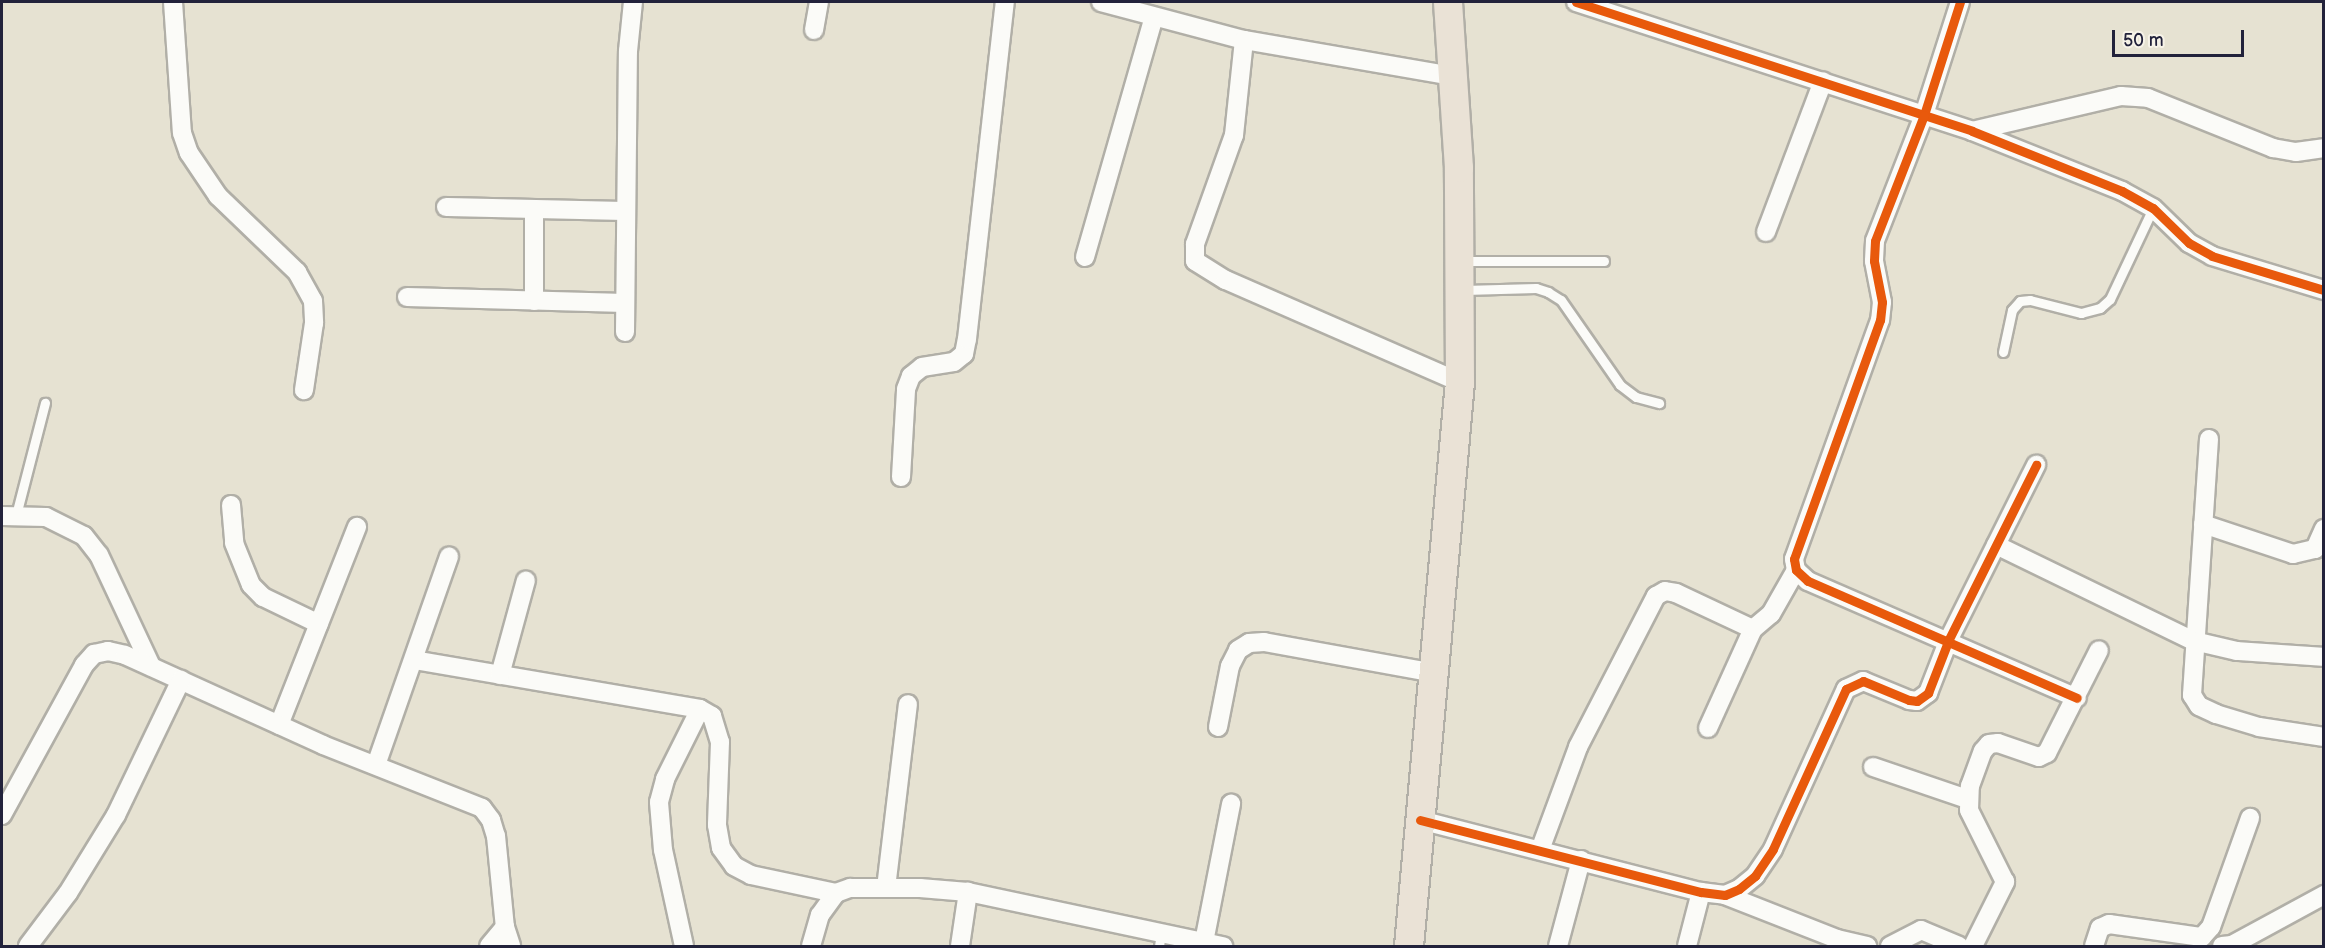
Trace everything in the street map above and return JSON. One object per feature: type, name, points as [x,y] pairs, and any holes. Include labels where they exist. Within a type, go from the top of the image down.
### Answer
[{"type":"highway","points":[[1410,946],[1460,382],[1462,290],[1448,2]]},
{"type":"street","points":[[173,2],[182,133],[189,153],[218,196],[297,272],[310,293],[314,323],[304,390]]},
{"type":"street","points":[[625,332],[626,211],[633,2]]},
{"type":"street","points":[[814,30],[819,2]]},
{"type":"street","points":[[901,477],[906,389],[911,376],[922,367],[954,362],[964,354],[1005,2]]},
{"type":"street","points":[[1101,2],[1244,40],[1453,76]]},
{"type":"street","points":[[1579,2],[1972,131],[2122,191],[2153,208],[2189,243],[2212,256],[2324,290]]},
{"type":"street","points":[[1708,728],[1753,629],[1771,614],[1796,570],[1796,545],[1880,320],[1882,302],[1874,261],[1875,241],[1924,115],[1960,2]]},
{"type":"street","points":[[1085,257],[1154,17]]},
{"type":"street","points":[[1244,40],[1234,135],[1195,244],[1195,261],[1226,280],[1460,382]]},
{"type":"street","points":[[1766,232],[1823,81]]},
{"type":"street","points":[[1972,131],[2121,96],[2148,98],[2273,148],[2296,152],[2324,148]]},
{"type":"street","points":[[446,207],[534,212],[626,211]]},
{"type":"street","points":[[534,212],[534,301]]},
{"type":"street","points":[[407,297],[625,303]]},
{"type":"street","points":[[2210,439],[2191,688],[2199,706],[2259,727],[2324,737]]},
{"type":"street","points":[[1725,895],[1755,876],[1773,849],[1846,689],[1863,681],[1908,700],[1923,699],[1949,639],[2036,465]]},
{"type":"street","points":[[231,505],[234,543],[251,585],[263,597],[319,624]]},
{"type":"street","points":[[9,516],[46,516],[84,536],[99,555],[151,666]]},
{"type":"street","points":[[2203,524],[2293,554],[2315,549],[2324,530]]},
{"type":"street","points":[[279,725],[357,527]]},
{"type":"street","points":[[1996,545],[2194,641],[2237,651],[2324,657]]},
{"type":"street","points":[[376,765],[449,556]]},
{"type":"street","points":[[1796,570],[1808,580],[1949,639],[2077,698]]},
{"type":"street","points":[[501,675],[526,580]]},
{"type":"street","points":[[1540,850],[1578,747],[1656,596],[1676,592],[1753,629]]},
{"type":"street","points":[[1218,727],[1230,666],[1238,650],[1249,643],[1264,642],[1434,673]]},
{"type":"street","points":[[1972,946],[2005,882],[1969,810],[1967,799],[1989,744],[1998,743],[2039,757],[2047,753],[2077,698],[2099,650]]},
{"type":"street","points":[[2,815],[94,654],[108,651],[151,666],[279,725],[482,808],[491,820],[496,836],[505,927],[511,946]]},
{"type":"street","points":[[414,660],[700,709],[712,716],[718,727],[717,825],[721,848],[734,866],[751,875],[836,893],[850,888],[968,892],[1160,940],[1204,942],[1223,946]]},
{"type":"street","points":[[28,946],[68,893],[116,815],[181,680]]},
{"type":"street","points":[[886,888],[908,704]]},
{"type":"street","points":[[684,946],[663,850],[659,802],[665,780],[700,709]]},
{"type":"street","points":[[1873,767],[1967,799]]},
{"type":"street","points":[[1204,942],[1231,804]]},
{"type":"street","points":[[2189,938],[2202,937],[2211,927],[2250,818]]},
{"type":"street","points":[[1420,820],[1701,892],[1725,895],[1837,939],[1867,946]]},
{"type":"street","points":[[1558,946],[1581,860]]},
{"type":"street","points":[[960,946],[968,892]]},
{"type":"street","points":[[1688,946],[1701,892]]},
{"type":"street","points":[[811,946],[820,915],[836,893]]},
{"type":"street","points":[[2094,946],[2100,928],[2109,924],[2221,946],[2232,945],[2324,895]]},
{"type":"street","points":[[489,946],[505,927]]},
{"type":"street","points":[[1890,946],[1921,930],[1959,946]]},
{"type":"lane","points":[[2003,352],[2012,310],[2020,301],[2030,300],[2081,313],[2100,308],[2110,299],[2153,208]]},
{"type":"lane","points":[[1461,261],[1605,261]]},
{"type":"lane","points":[[1462,290],[1536,288],[1548,292],[1561,300],[1620,386],[1636,397],[1659,403]]},
{"type":"lane","points":[[9,516],[45,403]]},
{"type":"cycle path","points":[[1576,2],[1972,131],[2122,191],[2153,208],[2189,243],[2212,256],[2324,290]]},
{"type":"cycle path","points":[[1960,2],[1924,115],[1875,241],[1874,261],[1882,302],[1880,320],[1794,559],[1796,570],[1808,581],[2077,698]]},
{"type":"cycle path","points":[[1420,820],[1701,892],[1725,895],[1739,889],[1755,876],[1773,849],[1846,689],[1863,681],[1909,700],[1917,701],[1928,693],[1949,639],[2036,465]]}]
